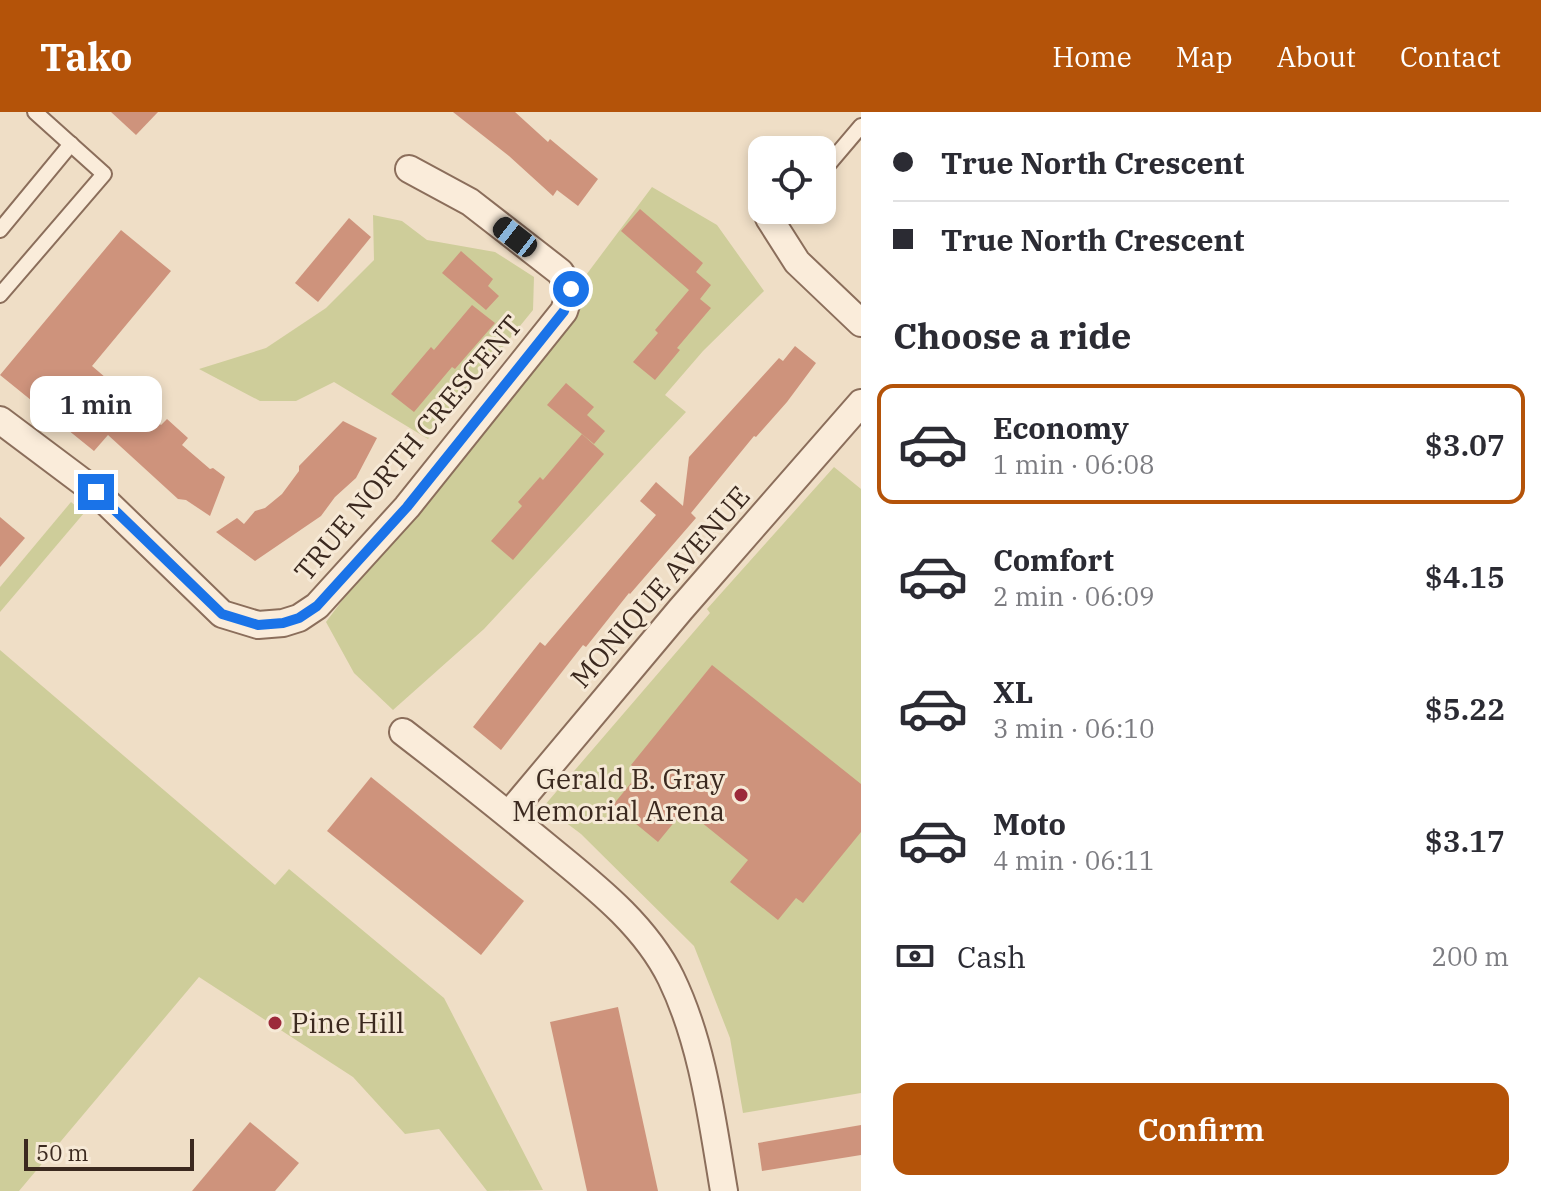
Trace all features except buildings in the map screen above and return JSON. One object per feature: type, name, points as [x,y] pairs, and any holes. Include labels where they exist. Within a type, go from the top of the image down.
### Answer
[{"type":"street","name":"TRUE NORTH CRESCENT","points":[[0,420],[96,492],[222,614],[258,625],[283,623],[308,614],[407,507],[483,414],[564,311],[571,289],[560,272],[470,202],[409,169]]},
{"type":"street","points":[[780,224],[797,262],[861,323]]},
{"type":"street","name":"MONIQUE AVENUE","points":[[509,814],[681,609],[861,403]]},
{"type":"street","points":[[403,732],[509,814],[606,896],[644,937],[670,977],[690,1025],[724,1191]]},
{"type":"lane","points":[[0,295],[104,174],[35,112]]},
{"type":"lane","points":[[836,155],[861,126]]},
{"type":"lane","points":[[0,230],[71,144]]},
{"type":"shaded area","points":[[652,187],[717,225],[764,291],[703,351],[665,395],[686,412],[484,629],[393,710],[354,673],[326,622]]},
{"type":"shaded area","points":[[373,215],[402,221],[427,240],[495,252],[534,277],[533,310],[428,439],[334,382],[296,401],[260,401],[199,369],[266,348],[326,308],[374,260]]},
{"type":"shaded area","points":[[834,467],[861,489],[861,1093],[743,1113],[730,1038],[694,946],[581,834],[544,806],[710,613],[707,609]]},
{"type":"shaded area","points":[[71,502],[84,513],[0,612],[0,587]]},
{"type":"shaded area","points":[[0,650],[275,885],[289,869],[444,998],[543,1190],[487,1191],[439,1129],[405,1134],[353,1077],[199,977],[19,1191],[0,1191]]},
{"type":"place","name":"Gerald B. Gray Memorial Arena","points":[[741,795]]},
{"type":"place","name":"Pine Hill","points":[[275,1023]]},
{"type":"route","points":[[96,492],[222,614],[258,625],[299,618],[317,606],[407,507],[493,403],[564,311],[571,289]]}]
